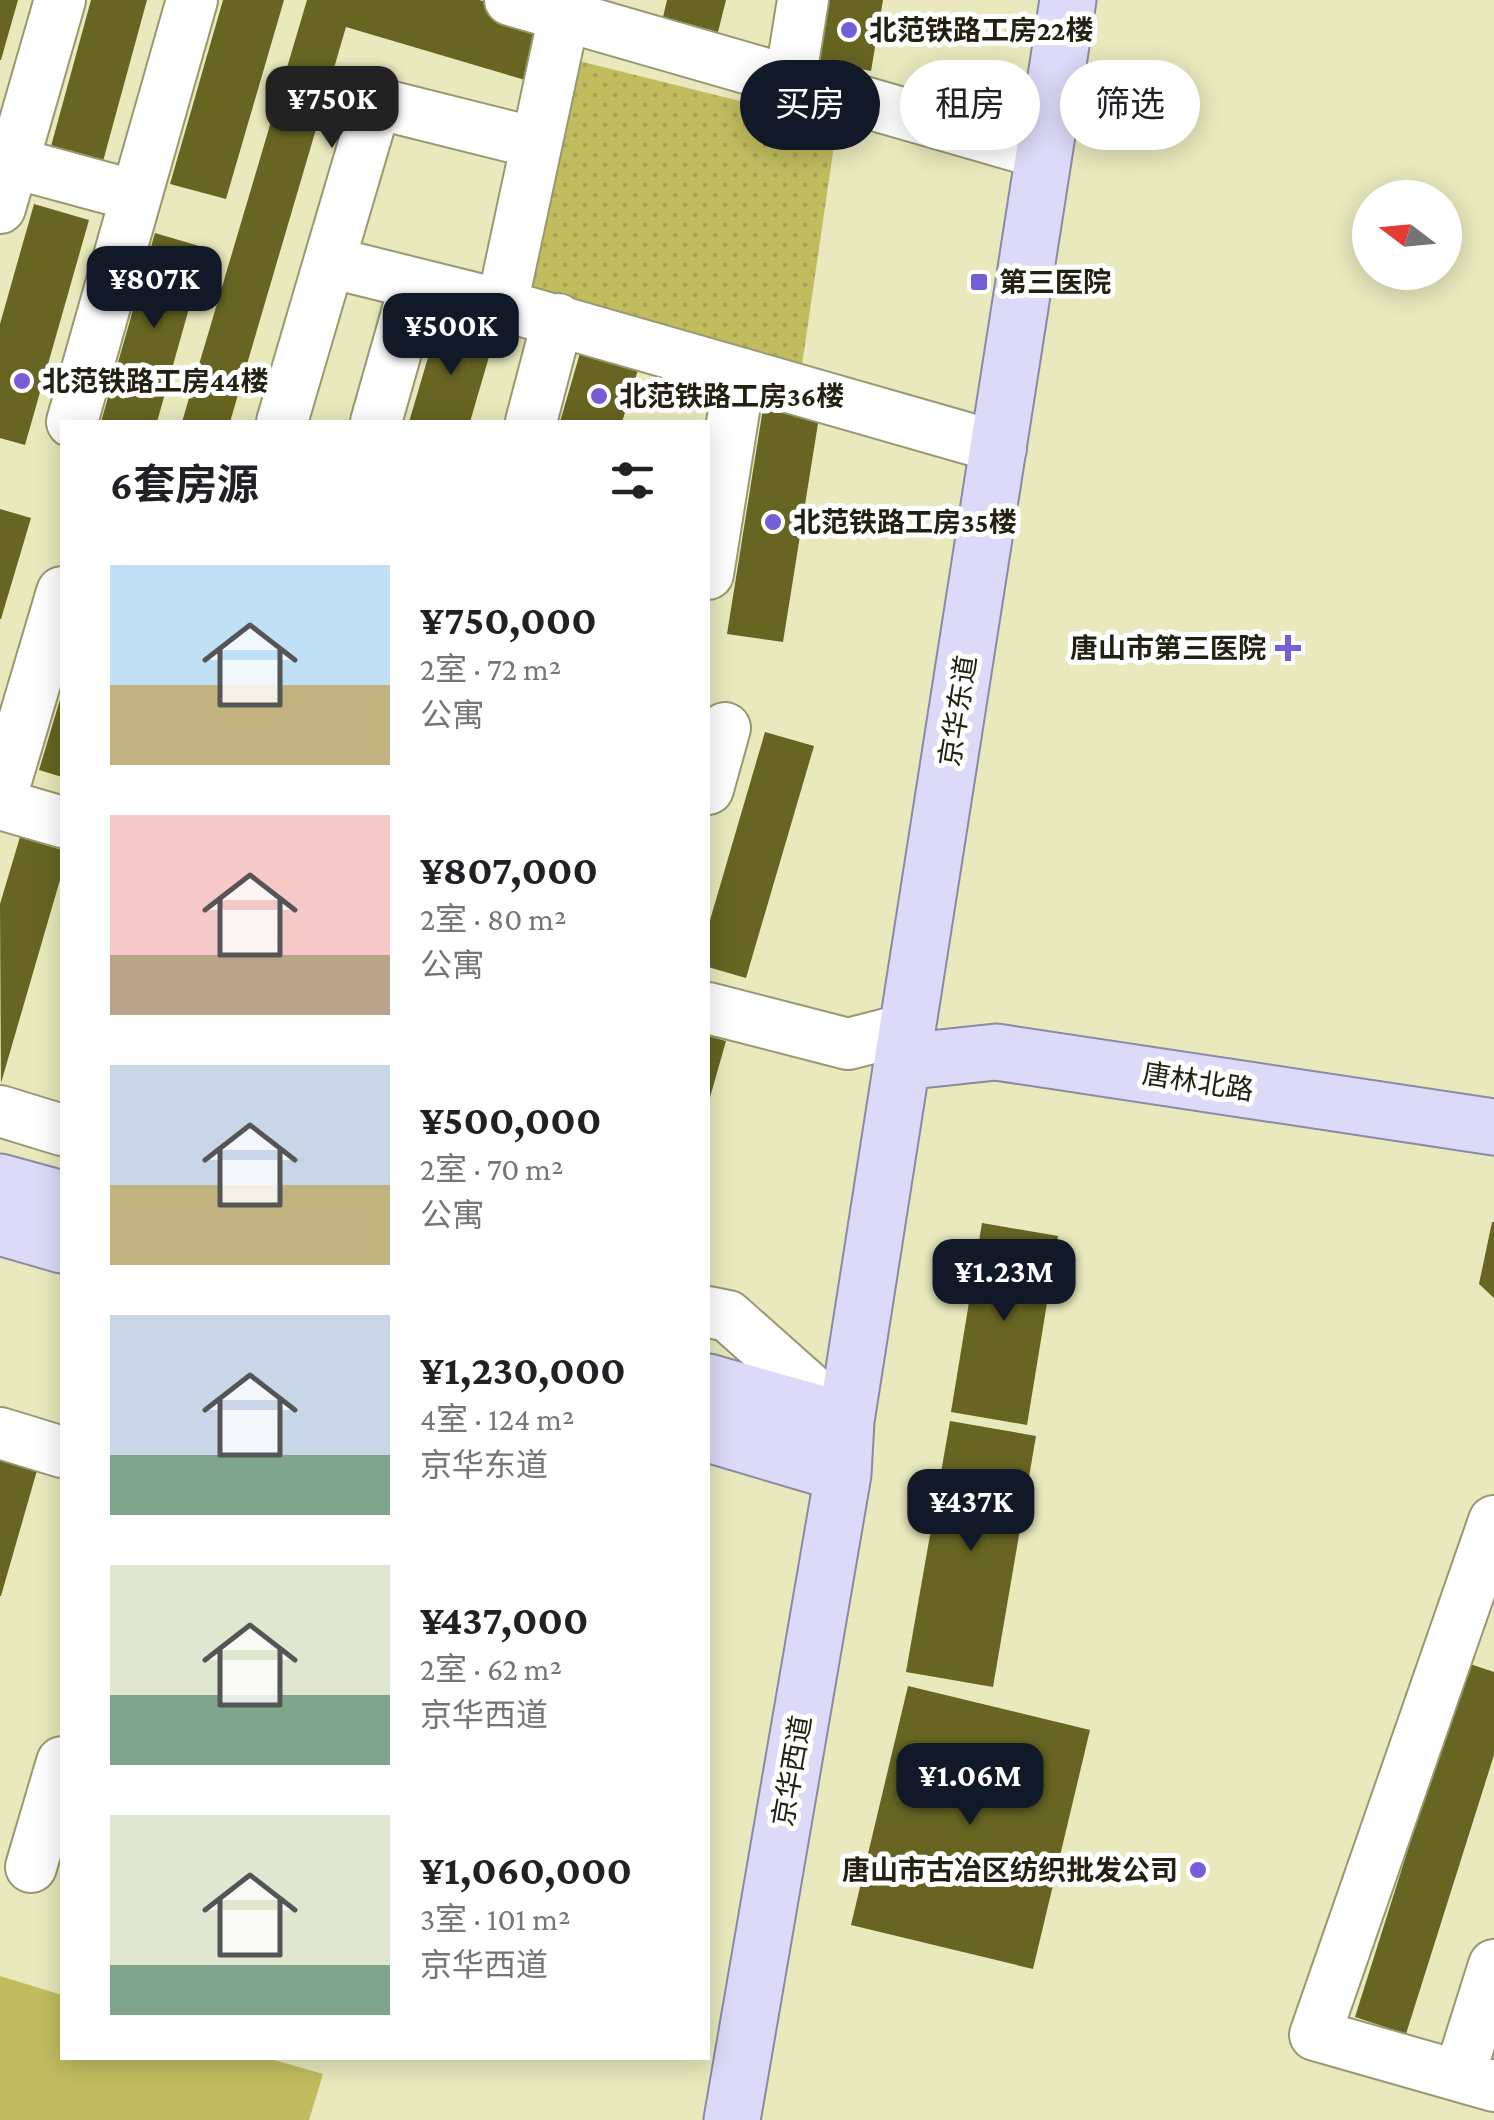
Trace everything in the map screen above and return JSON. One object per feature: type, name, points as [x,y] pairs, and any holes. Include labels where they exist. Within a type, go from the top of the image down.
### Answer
[{"type":"main road","name":"京华东道","points":[[844,1447],[1068,0]]},
{"type":"main road","name":"唐林北路","points":[[904,1045],[987,1019],[1494,1099]]},
{"type":"main road","name":"唐林北路","points":[[904,1045],[996,1052],[1494,1126]]},
{"type":"main road","points":[[0,1182],[60,1198]]},
{"type":"main road","points":[[0,1226],[60,1244]]},
{"type":"main road","points":[[710,1383],[844,1447]]},
{"type":"main road","points":[[710,1434],[844,1447]]},
{"type":"main road","name":"京华西道","points":[[732,2120],[844,1447]]},
{"type":"street","points":[[60,0],[4,176],[136,196]]},
{"type":"street","points":[[73,420],[192,0]]},
{"type":"street","points":[[510,0],[740,67]]},
{"type":"street","points":[[793,60],[803,0]]},
{"type":"street","points":[[502,305],[564,16]]},
{"type":"street","points":[[283,420],[376,102],[536,143]]},
{"type":"street","points":[[880,107],[1044,154]]},
{"type":"street","points":[[329,262],[558,320],[1000,448]]},
{"type":"street","points":[[377,420],[414,285]]},
{"type":"street","points":[[531,420],[558,320]]},
{"type":"street","points":[[710,561],[740,373]]},
{"type":"street","points":[[60,599],[0,802],[60,821]]},
{"type":"street","points":[[710,782],[725,728]]},
{"type":"street","points":[[710,1009],[848,1044],[904,1045]]},
{"type":"street","points":[[0,1111],[60,1129]]},
{"type":"street","points":[[710,1312],[728,1316],[844,1447]]},
{"type":"street","points":[[0,1434],[60,1451]]},
{"type":"street","points":[[1494,1521],[1477,1623],[1315,2035],[1477,2081],[1494,1965]]},
{"type":"street","points":[[31,1866],[60,1769]]},
{"type":"shaded area","points":[[579,61],[740,101],[740,150],[833,150],[802,365],[525,294]]},
{"type":"shaded area","points":[[0,1976],[60,1994],[60,2060],[274,2060],[323,2074],[309,2120],[0,2120]]},
{"type":"building","points":[[0,0],[18,0],[1,60],[0,60]]},
{"type":"building","points":[[91,0],[147,0],[102,165],[50,150]]},
{"type":"building","points":[[223,0],[284,0],[226,199],[170,184]]},
{"type":"building","points":[[307,0],[479,0],[549,20],[532,82],[346,27],[231,420],[183,420]]},
{"type":"building","points":[[667,0],[726,0],[718,32],[663,17]]},
{"type":"building","name":"北范铁路工房22楼","points":[[825,0],[883,0],[873,60],[815,60]]},
{"type":"building","name":"北范铁路工房44楼","points":[[34,204],[89,220],[25,445],[0,438],[0,324]]},
{"type":"building","points":[[155,233],[206,248],[158,420],[102,420]]},
{"type":"building","points":[[437,327],[493,343],[471,420],[410,420]]},
{"type":"building","name":"北范铁路工房36楼","points":[[580,353],[638,370],[623,420],[561,420]]},
{"type":"building","name":"北范铁路工房35楼","points":[[764,402],[820,411],[783,642],[727,634]]},
{"type":"building","points":[[0,509],[31,518],[1,619],[0,619]]},
{"type":"building","points":[[60,700],[60,776],[39,770]]},
{"type":"building","points":[[765,732],[814,746],[746,978],[710,968],[710,920]]},
{"type":"building","points":[[20,837],[60,849],[60,880],[1,1083],[0,904]]},
{"type":"building","points":[[710,1037],[726,1041],[710,1097]]},
{"type":"building","points":[[1494,1222],[1494,1298],[1479,1284]]},
{"type":"building","points":[[982,1223],[1058,1236],[1027,1425],[951,1412]]},
{"type":"building","points":[[950,1421],[1036,1436],[993,1687],[906,1672]]},
{"type":"building","points":[[0,1448],[40,1460],[1,1596],[0,1596]]},
{"type":"building","points":[[1467,1663],[1494,1672],[1494,1755],[1406,2034],[1355,2017]]},
{"type":"building","points":[[908,1686],[1090,1730],[1033,1969],[851,1925]]},
{"type":"place","name":"北范铁路工房22楼","points":[[849,30]]},
{"type":"place","name":"第三医院","points":[[979,282]]},
{"type":"place","name":"北范铁路工房44楼","points":[[22,381]]},
{"type":"place","name":"北范铁路工房36楼","points":[[599,396]]},
{"type":"place","name":"北范铁路工房35楼","points":[[773,522]]},
{"type":"place","name":"唐山市第三医院","points":[[1288,648]]},
{"type":"place","name":"唐山市古冶区纺织批发公司","points":[[1198,1870]]}]
